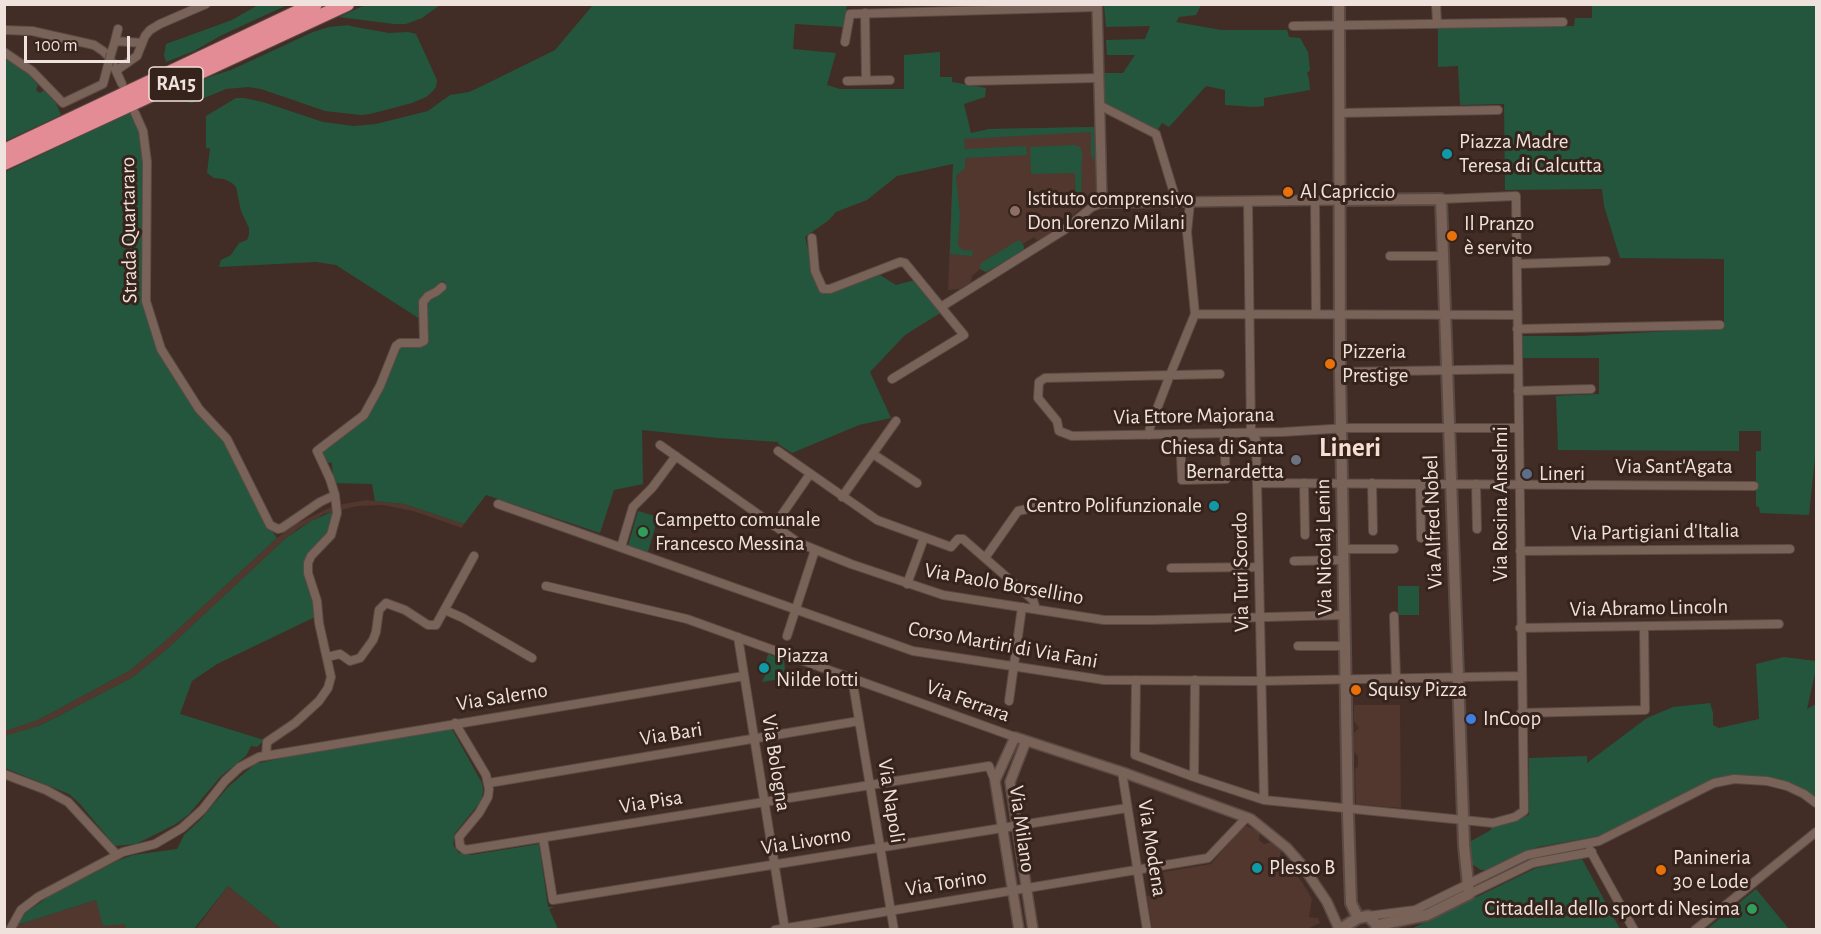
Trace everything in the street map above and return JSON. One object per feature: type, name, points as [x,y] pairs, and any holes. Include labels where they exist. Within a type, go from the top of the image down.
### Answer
[{"type":"highway","name":"RA15","points":[[4,151],[315,4]]},
{"type":"highway","name":"RA15","points":[[4,163],[347,4]]},
{"type":"main road","name":"Via Nicolaj Lenin","points":[[1339,4],[1340,372],[1348,808],[1351,903],[1360,914]]},
{"type":"main road","points":[[1339,200],[1441,199]]},
{"type":"main road","name":"Via Alfred Nobel","points":[[1441,199],[1463,820],[1468,889]]},
{"type":"main road","points":[[1377,930],[1383,924],[1427,915],[1468,889]]},
{"type":"main road","points":[[1339,929],[1360,914],[1376,924],[1377,930]]},
{"type":"street","points":[[117,70],[137,56],[150,30],[206,4]]},
{"type":"street","points":[[1436,4],[1437,24]]},
{"type":"street","points":[[845,42],[850,14],[1097,6],[1102,203]]},
{"type":"street","points":[[865,13],[866,80]]},
{"type":"street","points":[[1293,26],[1563,22]]},
{"type":"street","points":[[4,52],[32,71],[63,103],[103,84],[118,29]]},
{"type":"street","points":[[4,30],[32,31],[94,45],[103,51],[117,70],[122,84]]},
{"type":"street","points":[[115,41],[142,43]]},
{"type":"street","points":[[969,81],[1098,78]]},
{"type":"street","points":[[847,81],[890,80]]},
{"type":"street","points":[[1099,105],[1156,134],[1177,203]]},
{"type":"street","points":[[1339,113],[1498,110]]},
{"type":"street","name":"Strada Quartararo","points":[[135,113],[143,131],[146,156],[146,301],[162,349],[199,409],[227,439],[270,525],[278,529],[282,528],[320,502],[335,495]]},
{"type":"street","name":"Via Rosina Anselmi","points":[[1441,199],[1516,196],[1524,811],[1515,817],[1494,823],[1463,820]]},
{"type":"street","points":[[1315,200],[1316,314]]},
{"type":"street","points":[[941,307],[1064,230],[1092,207],[1102,203],[1339,200]]},
{"type":"street","name":"Via Turi Scordo","points":[[1248,202],[1251,433],[1256,440],[1264,800]]},
{"type":"street","points":[[1149,435],[1170,375],[1196,314],[1187,232],[1190,203]]},
{"type":"street","points":[[812,238],[815,271],[823,289],[830,289],[900,262],[905,263],[964,334],[892,379]]},
{"type":"street","points":[[1390,256],[1443,256]]},
{"type":"street","points":[[1517,264],[1606,261]]},
{"type":"street","points":[[10,930],[16,917],[26,905],[117,855],[155,844],[174,834],[202,810],[225,781],[240,767],[266,755],[267,742],[299,720],[325,694],[331,673],[308,568],[312,556],[331,535],[336,513],[335,495],[317,452],[364,415],[380,386],[396,346],[400,343],[424,341],[423,302],[441,287]]},
{"type":"street","points":[[1196,314],[1517,315]]},
{"type":"street","points":[[1517,329],[1720,325]]},
{"type":"street","points":[[1340,372],[1518,369]]},
{"type":"street","points":[[1170,375],[1220,374]]},
{"type":"street","name":"Via Ettore Majorana","points":[[1170,375],[1045,378],[1039,382],[1038,398],[1057,421],[1059,430],[1072,436],[1341,429],[1519,428]]},
{"type":"street","points":[[1518,391],[1590,389]]},
{"type":"street","points":[[842,497],[896,421]]},
{"type":"street","points":[[1180,434],[1182,480],[1226,479],[1224,433]]},
{"type":"street","name":"Via Paolo Borsellino","points":[[660,445],[799,543],[907,584],[943,595],[1104,620],[1345,615]]},
{"type":"street","points":[[778,451],[877,519],[951,547],[958,539],[963,539],[1033,600],[1036,609]]},
{"type":"street","points":[[873,454],[917,483]]},
{"type":"street","points":[[621,547],[633,507],[652,488],[676,456]]},
{"type":"street","points":[[774,526],[810,474]]},
{"type":"street","name":"Via Sant'Agata","points":[[1257,483],[1754,486]]},
{"type":"street","points":[[1304,483],[1305,535]]},
{"type":"street","points":[[1372,483],[1373,531]]},
{"type":"street","points":[[1420,484],[1420,538]]},
{"type":"street","points":[[1476,484],[1478,529]]},
{"type":"street","name":"Corso Martiri di Via Fani","points":[[498,504],[913,651],[1104,680],[1260,681],[1521,676]]},
{"type":"street","points":[[985,558],[1018,511],[1050,504]]},
{"type":"street","points":[[907,584],[924,538]]},
{"type":"street","points":[[1294,561],[1394,549]]},
{"type":"street","name":"Via Partigiani d'Italia","points":[[1520,551],[1790,549]]},
{"type":"street","points":[[787,636],[815,550]]},
{"type":"street","points":[[327,657],[340,654],[350,661],[360,658],[373,640],[379,610],[386,603],[405,610],[431,625],[439,621],[474,556]]},
{"type":"street","points":[[1171,568],[1258,567]]},
{"type":"street","name":"Via Ferrara","points":[[546,586],[687,619],[1026,741],[1122,772],[1247,817],[1287,848],[1327,902],[1339,929]]},
{"type":"street","points":[[1009,701],[1022,607]]},
{"type":"street","points":[[445,610],[464,618],[532,658]]},
{"type":"street","points":[[1394,616],[1396,678]]},
{"type":"street","name":"Via Abramo Lincoln","points":[[1520,627],[1779,624]]},
{"type":"street","points":[[1521,713],[1645,710],[1644,626]]},
{"type":"street","name":"Via Bologna","points":[[738,638],[785,929]]},
{"type":"street","points":[[1298,646],[1346,646]]},
{"type":"street","name":"Via Salerno","points":[[266,755],[744,676]]},
{"type":"street","name":"Via Napoli","points":[[852,678],[894,930]]},
{"type":"street","points":[[1136,680],[1135,755],[1264,800],[1463,820]]},
{"type":"street","points":[[1194,777],[1196,680]]},
{"type":"street","name":"Via Bari","points":[[489,783],[859,721]]},
{"type":"street","points":[[455,723],[489,783]]},
{"type":"street","name":"Via Milano","points":[[1015,737],[995,781],[1019,930]]},
{"type":"street","name":"Via Milano","points":[[1026,741],[1010,782],[1033,930]]},
{"type":"street","name":"Via Pisa","points":[[489,783],[488,797],[479,813],[459,837],[460,846],[465,850],[989,766],[995,781]]},
{"type":"street","name":"Via Modena","points":[[1122,772],[1148,930]]},
{"type":"street","points":[[4,774],[46,790],[68,802],[117,855]]},
{"type":"street","points":[[1468,889],[1527,855],[1599,841],[1714,783],[1748,779],[1780,784],[1804,794],[1816,803]]},
{"type":"street","name":"Via Livorno","points":[[543,838],[553,900],[1127,808]]},
{"type":"street","name":"Via Torino","points":[[775,930],[1208,858],[1247,817]]},
{"type":"street","points":[[1695,930],[1816,832]]},
{"type":"street","points":[[1586,843],[1634,930]]},
{"type":"street","points":[[1360,914],[1415,910],[1533,863],[1592,852]]},
{"type":"shaded area","name":"Istituto comprensivo Don Lorenzo Milani","points":[[1094,127],[1096,192],[1091,199],[1070,218],[1065,217],[1060,220],[1061,226],[1041,239],[1037,240],[1034,237],[1023,244],[1024,250],[986,272],[980,269],[972,276],[971,282],[960,289],[948,290],[954,139],[989,129]]},
{"type":"shaded area","points":[[366,500],[404,504],[464,524],[462,528],[413,511],[383,505],[358,506],[324,514],[286,538],[167,649],[133,677],[41,725],[5,736],[4,731],[38,720],[129,671],[162,644],[277,538],[296,524],[333,506]]},
{"type":"shaded area","points":[[1354,705],[1400,705],[1401,808],[1356,804],[1355,769],[1358,766],[1358,756],[1354,752],[1354,733],[1359,728],[1354,721]]},
{"type":"shaded area","points":[[1245,825],[1260,832],[1259,840],[1264,844],[1272,842],[1281,851],[1280,856],[1302,882],[1312,899],[1309,917],[1318,918],[1320,923],[1305,930],[1152,929],[1147,896],[1167,893],[1163,872],[1211,864]]},
{"type":"shaded area","points":[[228,886],[282,929],[195,930]]},
{"type":"shaded area","points":[[96,900],[125,924],[126,929],[15,930],[17,925]]},
{"type":"green space","points":[[258,5],[287,5],[222,35],[194,51],[166,62],[164,55],[166,44],[232,20]]},
{"type":"green space","points":[[365,5],[440,5],[422,18],[406,24],[339,17]]},
{"type":"green space","points":[[593,5],[847,5],[844,27],[795,24],[793,49],[836,53],[827,85],[840,89],[904,89],[904,55],[940,52],[940,77],[952,77],[952,82],[986,88],[985,97],[964,104],[971,133],[989,129],[1094,127],[1095,161],[1091,155],[1091,132],[964,139],[965,149],[1026,146],[1027,155],[965,158],[965,168],[956,176],[960,215],[958,245],[962,250],[973,251],[972,256],[950,254],[953,164],[897,176],[867,200],[836,212],[829,220],[805,237],[817,285],[822,292],[833,292],[880,275],[896,285],[915,280],[942,312],[905,335],[870,372],[891,418],[859,425],[792,453],[778,444],[779,442],[642,430],[643,484],[614,490],[600,533],[486,495],[464,524],[404,504],[375,501],[372,484],[333,483],[332,463],[325,462],[321,455],[325,447],[367,416],[398,349],[402,346],[426,343],[428,337],[425,305],[430,298],[434,299],[446,288],[446,283],[442,281],[420,299],[418,305],[420,319],[336,265],[316,262],[219,267],[221,260],[231,255],[239,243],[247,240],[249,228],[241,211],[236,187],[224,179],[214,178],[207,173],[210,148],[206,148],[206,116],[236,98],[263,102],[323,122],[354,126],[376,124],[428,111],[450,95],[469,92],[555,50]]},
{"type":"green space","points":[[1104,5],[1201,5],[1196,15],[1179,17],[1176,22],[1221,30],[1287,30],[1289,37],[1300,38],[1308,52],[1310,70],[1307,73],[1310,90],[1264,98],[1264,106],[1254,107],[1225,105],[1225,90],[1206,86],[1169,127],[1162,123],[1157,131],[1105,104],[1105,73],[1123,73],[1135,55],[1107,55],[1106,40],[1145,39],[1150,26],[1106,27]]},
{"type":"green space","points":[[1592,5],[1816,5],[1816,448],[1809,515],[1760,513],[1759,507],[1756,506],[1756,451],[1761,451],[1761,431],[1739,431],[1739,451],[1558,450],[1556,396],[1599,394],[1599,358],[1523,358],[1522,336],[1580,336],[1724,328],[1724,259],[1620,258],[1604,206],[1602,189],[1505,190],[1504,104],[1460,105],[1458,66],[1438,67],[1438,28],[1574,26],[1575,18],[1592,18]]},
{"type":"green space","points":[[349,25],[389,33],[416,34],[437,80],[436,87],[426,97],[412,103],[361,115],[325,111],[261,89],[248,87],[226,89],[192,103],[183,101],[178,90],[231,70],[313,32],[329,27]]},
{"type":"green space","points":[[5,57],[30,74],[38,85],[36,90],[40,93],[44,90],[56,103],[61,115],[5,141]]},
{"type":"green space","points":[[131,112],[142,141],[144,161],[143,305],[160,351],[202,419],[222,436],[260,514],[277,538],[162,644],[129,671],[38,720],[5,731],[5,172]]},
{"type":"green space","points":[[1075,145],[1080,147],[1082,152],[1081,197],[1076,198],[1075,173],[1031,174],[1030,147]]},
{"type":"green space","points":[[1019,240],[1024,246],[1023,252],[986,272],[980,269],[981,263]]},
{"type":"green space","points":[[334,511],[329,535],[308,556],[315,617],[217,664],[192,681],[180,714],[264,740],[257,747],[251,746],[246,756],[221,776],[189,814],[176,824],[136,844],[115,846],[69,794],[5,768],[4,736],[41,725],[133,677],[167,649],[286,538],[311,521]]},
{"type":"green space","name":"Campetto comunale Francesco Messina","points":[[638,511],[658,517],[648,552],[628,546]]},
{"type":"green space","points":[[1398,586],[1419,586],[1419,615],[1398,615]]},
{"type":"green space","points":[[768,654],[784,660],[786,678],[762,682],[769,666],[765,664]]},
{"type":"green space","points":[[1784,657],[1816,661],[1807,709],[1816,704],[1816,799],[1805,791],[1768,777],[1746,775],[1722,778],[1707,782],[1599,836],[1538,847],[1486,870],[1481,870],[1472,864],[1469,851],[1471,841],[1491,828],[1529,815],[1529,758],[1587,756],[1587,763],[1647,718],[1673,707],[1710,703],[1713,725],[1719,728],[1759,719],[1756,664]]},
{"type":"green space","points":[[452,729],[482,783],[483,789],[482,800],[455,833],[453,844],[455,848],[459,853],[471,855],[539,844],[548,907],[555,907],[549,909],[558,929],[282,929],[228,886],[194,929],[126,930],[125,924],[103,926],[96,900],[17,925],[25,913],[51,895],[117,861],[133,855],[177,849],[184,835],[228,787],[255,764]]},
{"type":"green space","points":[[1582,859],[1620,929],[1409,930],[1536,868]]},
{"type":"green space","name":"Cittadella dello sport di Nesima","points":[[1756,889],[1789,929],[1707,929]]},
{"type":"place","name":"Piazza Madre Teresa di Calcutta","points":[[1447,154]]},
{"type":"place","name":"Al Capriccio","points":[[1288,192]]},
{"type":"place","name":"Istituto comprensivo Don Lorenzo Milani","points":[[1015,211]]},
{"type":"place","name":"Il Pranzo è servito","points":[[1452,236]]},
{"type":"place","name":"Pizzeria Prestige","points":[[1330,364]]},
{"type":"place","name":"Chiesa di Santa Bernardetta","points":[[1296,460]]},
{"type":"place","name":"Lineri","points":[[1527,474]]},
{"type":"place","name":"Centro Polifunzionale","points":[[1214,506]]},
{"type":"place","name":"Campetto comunale Francesco Messina","points":[[643,532]]},
{"type":"place","name":"Piazza Nilde Iotti","points":[[764,668]]},
{"type":"place","name":"Squisy Pizza","points":[[1356,690]]},
{"type":"place","name":"InCoop","points":[[1471,719]]},
{"type":"place","name":"Plesso B","points":[[1257,868]]},
{"type":"place","name":"Panineria 30 e Lode","points":[[1661,870]]},
{"type":"place","name":"Cittadella dello sport di Nesima","points":[[1752,909]]},
{"type":"district","name":"Lineri","points":[[1350,448]]}]
